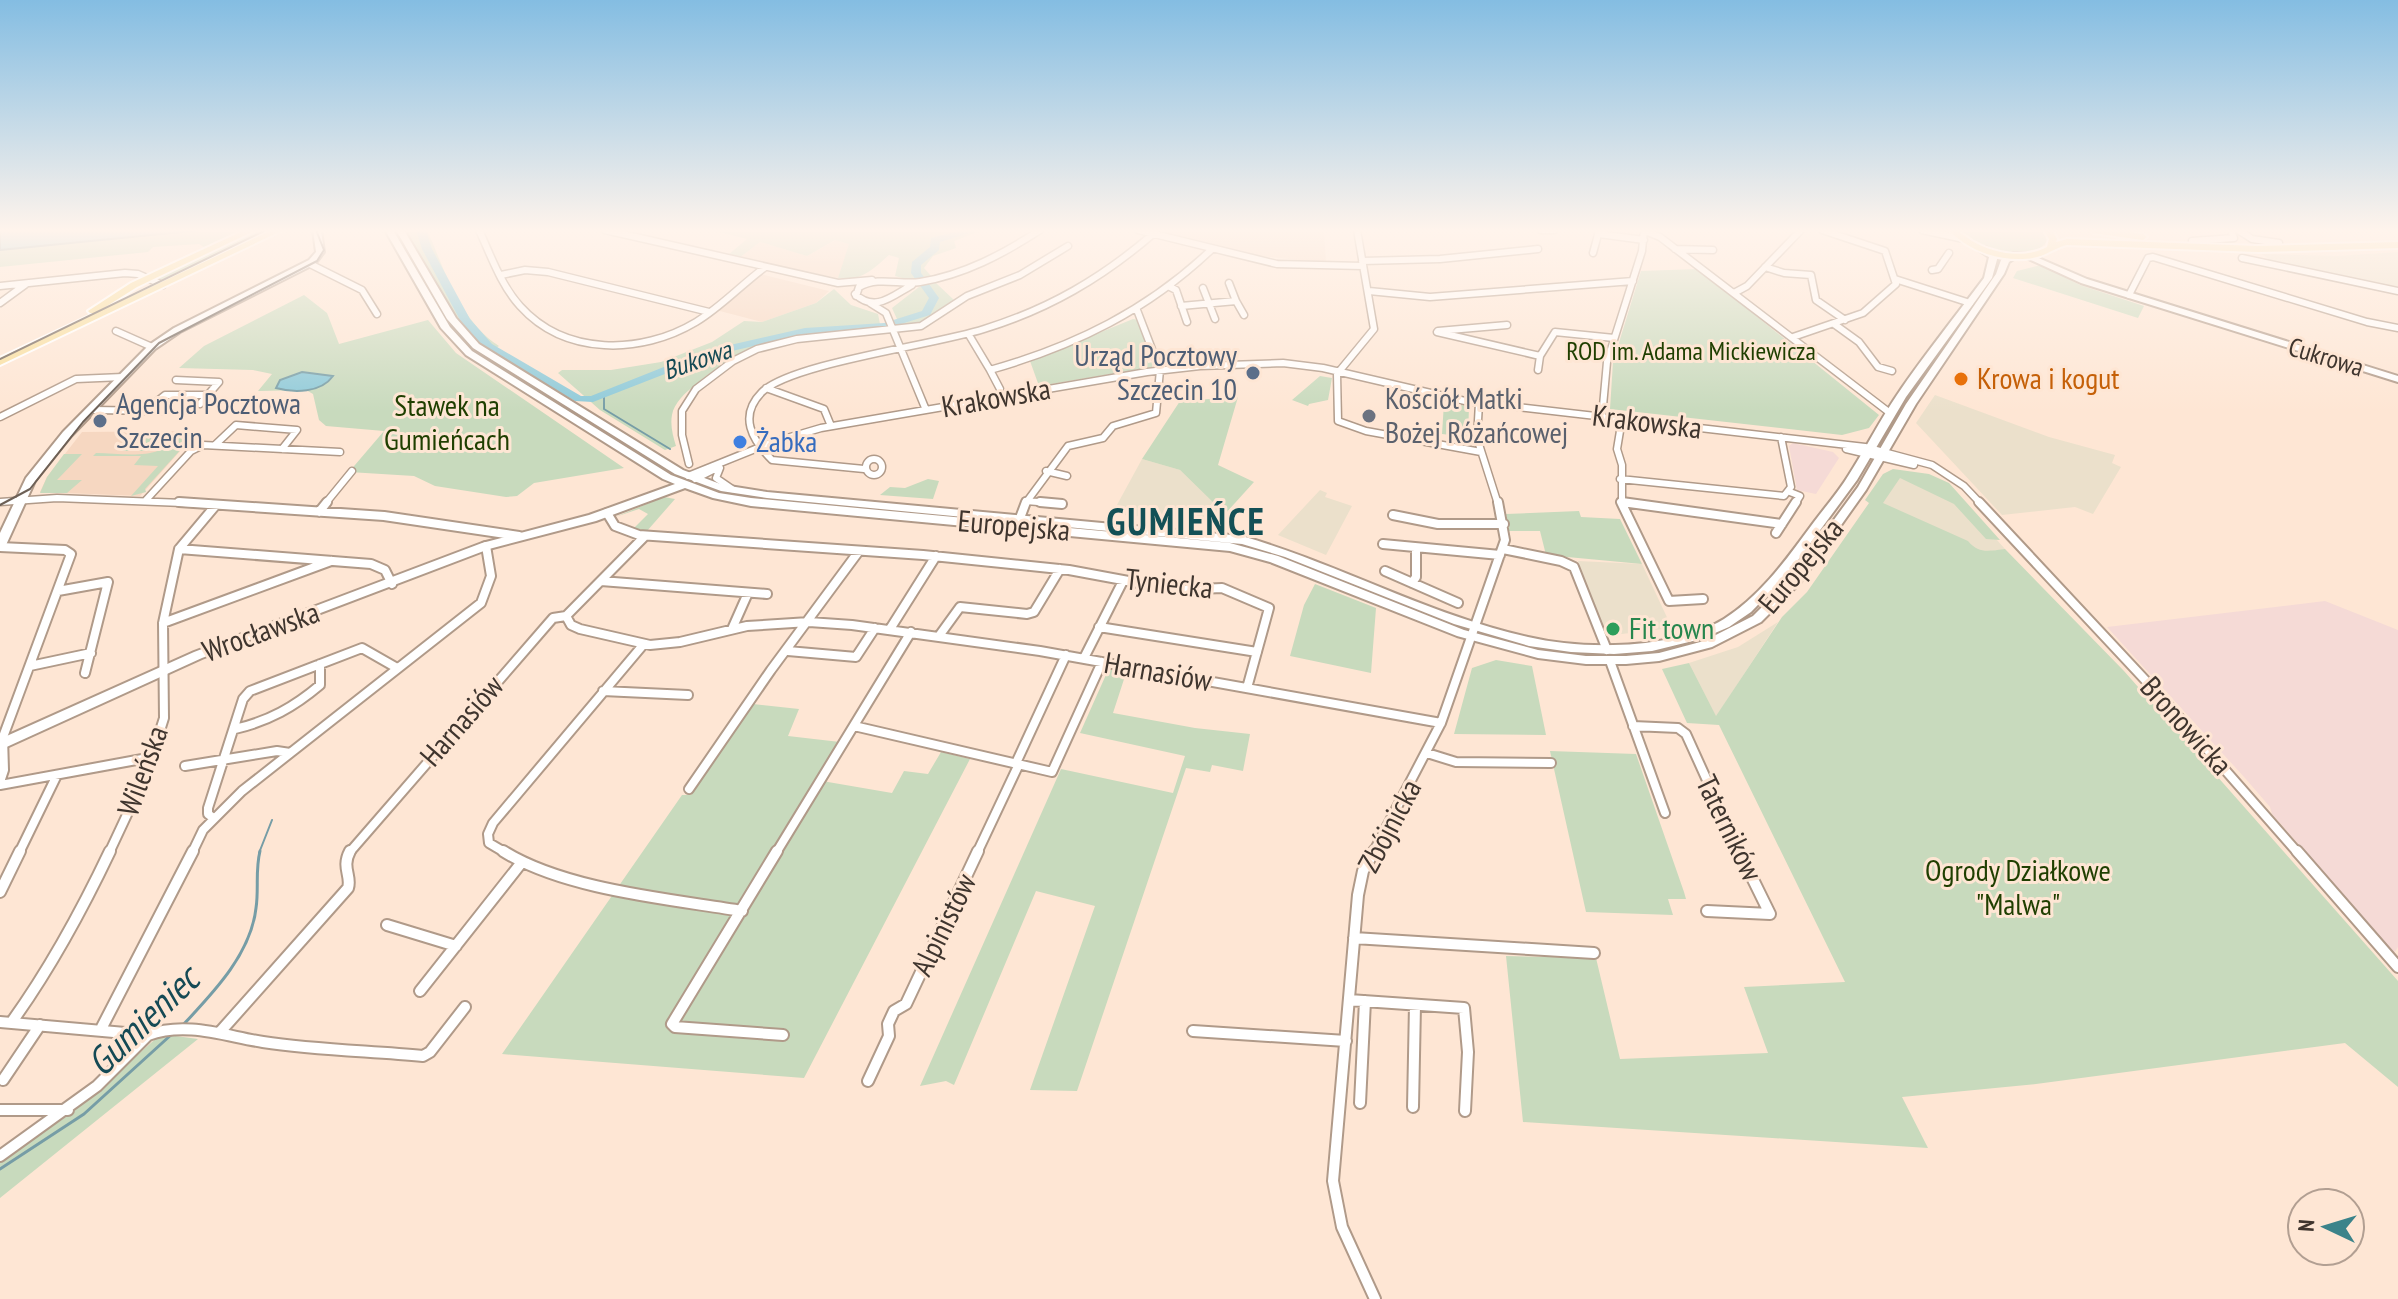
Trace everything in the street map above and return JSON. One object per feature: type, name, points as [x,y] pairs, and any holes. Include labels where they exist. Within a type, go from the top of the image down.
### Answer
[{"type":"main road","points":[[0,356],[97,309],[127,291]]},
{"type":"main road","points":[[0,362],[151,291]]},
{"type":"main road","points":[[0,546],[27,485],[58,445],[152,347],[177,330],[256,291]]},
{"type":"main road","name":"Europejska","points":[[424,291],[446,328],[464,348],[500,374],[686,477],[736,491],[1242,540],[1289,554],[1474,632]]},
{"type":"main road","name":"Europejska","points":[[435,291],[452,319],[476,346],[717,496],[751,502],[1230,547],[1274,559],[1474,632],[1609,655],[1659,657],[1728,636],[1757,619],[1796,579],[1857,496],[1882,455]]},
{"type":"main road","points":[[1868,451],[1890,413],[1978,291]]},
{"type":"main road","points":[[1882,455],[1914,399],[1989,291]]},
{"type":"main road","name":"Cukrowa","points":[[2116,291],[2398,379]]},
{"type":"main road","name":"Europejska","points":[[1609,655],[1697,636],[1725,624],[1747,609],[1783,572],[1839,498],[1868,451]]},
{"type":"main road","name":"Krakowska","points":[[528,535],[607,513],[686,477]]},
{"type":"main road","name":"Wrocławska","points":[[1,744],[164,669],[392,584],[488,540],[528,535]]},
{"type":"street","points":[[0,303],[17,291]]},
{"type":"street","points":[[362,291],[377,314]]},
{"type":"street","points":[[509,291],[528,315],[563,336],[584,343],[619,345],[647,342],[686,328],[736,291]]},
{"type":"street","points":[[625,291],[709,312]]},
{"type":"street","points":[[849,291],[886,313],[926,410]]},
{"type":"street","points":[[856,296],[858,291]]},
{"type":"street","points":[[886,313],[892,300],[905,291]]},
{"type":"street","points":[[686,477],[682,411],[696,389],[733,361],[757,349],[797,339],[894,331],[926,323],[981,291]]},
{"type":"street","points":[[864,469],[781,463],[770,459],[759,447],[747,414],[751,402],[766,388],[796,373],[969,335],[1033,314],[1080,291]]},
{"type":"street","points":[[990,370],[1071,344],[1137,310],[1165,291]]},
{"type":"street","points":[[1176,291],[1187,322]]},
{"type":"street","points":[[1204,291],[1215,319]]},
{"type":"street","points":[[1232,291],[1244,315]]},
{"type":"street","points":[[1481,452],[1340,424],[1339,372],[1373,334],[1369,291],[1430,297],[1511,291]]},
{"type":"street","points":[[1602,417],[1605,369],[1630,291]]},
{"type":"street","points":[[1731,291],[1890,413]]},
{"type":"street","points":[[1814,291],[1817,302],[1845,320]]},
{"type":"street","points":[[1793,337],[1845,320],[1875,305],[1891,291]]},
{"type":"street","points":[[1931,291],[1970,303]]},
{"type":"street","points":[[2129,295],[2131,291]]},
{"type":"street","points":[[2262,291],[2367,322],[2398,328]]},
{"type":"street","points":[[870,303],[892,300]]},
{"type":"street","points":[[1181,306],[1236,301]]},
{"type":"street","points":[[1020,518],[1026,501],[1046,471],[1070,445],[1102,438],[1115,425],[1155,414],[1160,370],[1137,310]]},
{"type":"street","points":[[1834,324],[1859,342],[1878,367],[1892,371]]},
{"type":"street","points":[[1507,325],[1437,332],[1540,356]]},
{"type":"street","points":[[1462,329],[1462,339]]},
{"type":"street","points":[[116,331],[152,347]]},
{"type":"street","points":[[1538,370],[1540,356],[1555,332],[1614,338]]},
{"type":"street","points":[[969,335],[1000,389]]},
{"type":"street","name":"Krakowska","points":[[686,477],[759,447],[831,426],[1160,370],[1276,363],[1339,372],[1419,393],[1479,403],[1781,437],[1882,455]]},
{"type":"street","points":[[0,417],[76,379],[123,377]]},
{"type":"street","points":[[176,380],[219,382],[200,404]]},
{"type":"street","points":[[766,388],[824,409],[831,426]]},
{"type":"street","points":[[145,411],[165,395],[209,395]]},
{"type":"street","name":"Zbójnicka","points":[[1375,1299],[1347,1239],[1335,1204],[1333,1181],[1354,938],[1363,871],[1441,723],[1501,552],[1499,524],[1477,438],[1479,403]]},
{"type":"street","points":[[92,410],[165,411]]},
{"type":"street","points":[[1622,419],[1617,449],[1621,459],[1621,502],[1669,601],[1703,599]]},
{"type":"street","points":[[216,444],[236,425],[297,430],[282,449]]},
{"type":"street","points":[[1781,437],[1790,492]]},
{"type":"street","points":[[146,500],[191,451],[216,444],[340,452]]},
{"type":"street","name":"Krakowska","points":[[686,477],[722,466],[759,447]]},
{"type":"street","name":"Bronowicka","points":[[1882,455],[1937,471],[1968,491],[2172,709],[2398,967]]},
{"type":"street","points":[[722,466],[716,478],[736,491]]},
{"type":"street","points":[[319,512],[352,471]]},
{"type":"street","points":[[1046,471],[1067,476]]},
{"type":"street","points":[[1620,479],[1777,497],[1790,492],[1800,496],[1776,533]]},
{"type":"street","points":[[1034,489],[1042,502]]},
{"type":"street","points":[[0,502],[146,500],[403,518],[461,528],[488,540]]},
{"type":"street","points":[[1026,501],[1062,504]]},
{"type":"street","points":[[1621,502],[1782,524]]},
{"type":"street","name":"Wileńska","points":[[5,1023],[43,978],[89,897],[122,831],[153,757],[164,718],[163,623],[179,549],[216,505]]},
{"type":"street","points":[[566,616],[645,536],[618,528],[607,513]]},
{"type":"street","points":[[1393,515],[1438,524],[1499,524]]},
{"type":"street","points":[[461,528],[488,540]]},
{"type":"street","name":"Tyniecka","points":[[645,536],[936,556],[1060,569],[1177,590],[1222,588],[1264,604],[1269,613],[1247,688]]},
{"type":"street","points":[[101,1029],[212,817],[483,600],[491,573],[488,540]]},
{"type":"street","points":[[1383,544],[1501,552],[1561,561],[1574,567],[1665,813]]},
{"type":"street","points":[[0,546],[70,552],[1,744],[6,767],[0,784],[153,757]]},
{"type":"street","points":[[1412,583],[1416,577],[1416,548]]},
{"type":"street","points":[[179,549],[381,567],[392,584]]},
{"type":"street","points":[[689,789],[776,662],[788,651],[859,551]]},
{"type":"street","points":[[890,629],[936,556]]},
{"type":"street","points":[[163,623],[334,561]]},
{"type":"street","points":[[939,636],[955,611],[964,606],[1024,614],[1034,612],[1060,569]]},
{"type":"street","points":[[1385,571],[1458,603]]},
{"type":"street","points":[[601,581],[767,594]]},
{"type":"street","points":[[1084,658],[1123,581]]},
{"type":"street","points":[[58,591],[108,582],[85,673]]},
{"type":"street","points":[[732,629],[748,593]]},
{"type":"street","name":"Harnasiów","points":[[220,1032],[348,888],[350,882],[345,872],[346,862],[360,838],[553,618],[566,616],[568,623],[580,629],[643,645],[680,642],[732,629],[809,622],[890,629],[1084,658],[1441,723]]},
{"type":"street","points":[[1099,627],[1257,652]]},
{"type":"street","points":[[788,651],[856,657],[875,628]]},
{"type":"street","points":[[783,1035],[674,1027],[678,1012],[911,632]]},
{"type":"street","points":[[643,645],[493,823],[488,834],[489,843],[522,862],[614,887],[742,911]]},
{"type":"street","points":[[212,817],[208,814],[208,808],[243,699],[250,691],[362,648],[397,668]]},
{"type":"street","points":[[30,666],[91,653]]},
{"type":"street","name":"Alpinistów","points":[[868,1081],[889,1036],[888,1026],[894,1011],[906,1004],[1066,655]]},
{"type":"street","points":[[854,726],[1052,772],[1102,662]]},
{"type":"street","points":[[235,729],[273,720],[295,704],[321,683],[320,664]]},
{"type":"street","points":[[603,691],[688,695]]},
{"type":"street","name":"Taterników","points":[[1633,726],[1678,728],[1686,734],[1712,796],[1770,914],[1707,911]]},
{"type":"street","points":[[185,766],[277,751],[290,753]]},
{"type":"street","points":[[1427,753],[1457,762],[1551,763]]},
{"type":"street","points":[[0,892],[57,775]]},
{"type":"street","points":[[420,991],[522,862]]},
{"type":"street","points":[[387,925],[456,946]]},
{"type":"street","points":[[1354,938],[1594,953]]},
{"type":"street","points":[[1349,1000],[1464,1008],[1468,1052],[1465,1111]]},
{"type":"street","points":[[1360,1103],[1365,1001]]},
{"type":"street","points":[[1413,1107],[1415,1005]]},
{"type":"street","points":[[5,1023],[148,1035],[177,1029],[220,1032],[261,1042],[423,1056],[430,1052],[465,1007]]},
{"type":"street","points":[[3,1080],[40,1025]]},
{"type":"street","points":[[1193,1031],[1346,1041]]},
{"type":"street","points":[[0,1156],[69,1110],[128,1059],[148,1035]]},
{"type":"street","points":[[0,1110],[69,1110]]},
{"type":"shaded area","points":[[740,291],[829,291],[816,303],[762,322],[716,310]]},
{"type":"shaded area","points":[[1935,395],[2049,437],[2115,455],[2112,463],[2121,467],[2093,514],[2075,507],[2002,515],[1916,423]]},
{"type":"shaded area","points":[[198,431],[140,496],[40,492],[47,477],[82,432]]},
{"type":"shaded area","points":[[1793,443],[1833,452],[1839,458],[1816,494],[1797,490],[1789,446]]},
{"type":"shaded area","points":[[1142,459],[1180,470],[1225,514],[1216,523],[1112,514]]},
{"type":"shaded area","points":[[1892,471],[1945,482],[2005,549],[1983,552],[1869,502]]},
{"type":"shaded area","points":[[1320,490],[1327,493],[1325,497],[1352,506],[1326,555],[1278,535]]},
{"type":"shaded area","points":[[1578,561],[1642,564],[1672,628],[1605,636]]},
{"type":"shaded area","points":[[2325,601],[2398,630],[2398,947],[2395,952],[2272,814],[2270,807],[2245,778],[2107,627]]},
{"type":"shaded area","points":[[1778,622],[1716,717],[1689,663],[1738,647]]},
{"type":"green space","points":[[439,291],[453,291],[474,323],[499,346],[490,352],[456,320]]},
{"type":"green space","points":[[836,291],[851,305],[878,314],[881,329],[806,337],[735,358],[714,370],[677,402],[671,419],[676,446],[665,450],[600,410],[558,373],[562,370],[611,370],[661,362],[712,342],[744,321],[762,322],[816,303]]},
{"type":"green space","points":[[914,291],[944,291],[954,300],[926,320],[901,328],[892,308]]},
{"type":"green space","name":"ROD im. Adama Mickiewicza","points":[[1635,291],[1725,291],[1879,415],[1869,428],[1842,435],[1610,409],[1613,362]]},
{"type":"green space","points":[[2052,291],[2097,291],[2144,306],[2138,318]]},
{"type":"green space","name":"Stawek na Gumieńcach","points":[[304,295],[327,313],[339,344],[428,320],[456,353],[624,468],[534,483],[517,496],[506,497],[435,486],[414,476],[349,472],[384,431],[326,426],[319,420],[313,394],[306,390],[258,391],[272,374],[253,370],[179,368],[204,346]]},
{"type":"green space","points":[[1133,319],[1139,320],[1150,350],[1146,355],[1148,363],[1153,362],[1152,367],[1039,386],[1030,361]]},
{"type":"green space","points":[[1320,376],[1332,378],[1328,400],[1308,406],[1292,400]]},
{"type":"green space","points":[[1238,397],[1218,465],[1254,482],[1225,514],[1180,470],[1142,459],[1180,401]]},
{"type":"green space","points":[[1444,403],[1469,406],[1468,437],[1442,434]]},
{"type":"green space","points":[[170,435],[170,441],[158,451],[121,451],[134,436]]},
{"type":"green space","points":[[176,435],[194,435],[145,489],[146,492],[131,496],[158,466],[134,465],[141,456],[93,456],[96,453],[152,453],[170,444]]},
{"type":"green space","points":[[64,454],[82,454],[57,480],[82,480],[67,493],[40,493],[47,477]]},
{"type":"green space","name":"Ogrody Działkowe \"Malwa\"","points":[[1893,469],[1929,474],[1949,483],[2000,540],[1986,539],[1954,504],[1900,478],[1883,503],[1968,541],[1980,550],[2005,549],[2124,671],[2398,981],[2398,1087],[2345,1043],[2036,1084],[1902,1097],[1928,1148],[1523,1122],[1506,956],[1596,958],[1620,1059],[1768,1053],[1744,987],[1845,982],[1719,725],[1687,723],[1662,669],[1689,663],[1716,716],[1782,617],[1807,592],[1869,503],[1865,500],[1883,474]]},
{"type":"green space","points":[[928,479],[939,481],[933,499],[880,495],[890,487],[905,488]]},
{"type":"green space","points":[[664,497],[675,499],[647,531],[634,528],[648,514],[639,509],[615,517]]},
{"type":"green space","points":[[1579,511],[1581,517],[1620,519],[1642,564],[1546,555],[1540,531],[1509,531],[1506,514]]},
{"type":"green space","points":[[1315,584],[1376,608],[1371,673],[1290,656],[1304,605]]},
{"type":"green space","points":[[1496,660],[1532,666],[1546,735],[1454,734],[1472,668]]},
{"type":"green space","points":[[1109,668],[1127,670],[1113,713],[1195,728],[1250,734],[1243,771],[1212,765],[1210,772],[1186,768],[1077,1091],[1030,1090],[1095,906],[1036,891],[954,1085],[946,1081],[920,1086],[1061,769],[1173,793],[1185,756],[1080,733]]},
{"type":"green space","points":[[753,704],[799,709],[788,736],[840,742],[818,779],[828,782],[892,793],[904,771],[928,774],[941,752],[970,759],[804,1078],[502,1054],[682,795],[691,795]]},
{"type":"green space","points":[[1550,751],[1636,754],[1686,899],[1668,899],[1673,915],[1586,912]]},
{"type":"green space","points":[[161,1034],[198,1039],[0,1198],[0,1161],[72,1113]]},
{"type":"water","points":[[302,372],[333,376],[314,389],[291,391],[276,388],[280,380]]},
{"type":"waterway","name":"Bukowa","points":[[449,291],[465,320],[488,346],[579,399],[593,399],[708,353],[805,331],[885,326],[926,313],[934,298],[929,291]]},
{"type":"waterway","name":"Gumieniec","points":[[604,394],[604,409],[670,449]]},
{"type":"waterway","name":"Gumieniec","points":[[259,853],[272,820]]},
{"type":"waterway","name":"Gumieniec","points":[[183,1025],[229,972],[247,941],[256,908],[260,851]]},
{"type":"waterway","name":"Gumieniec","points":[[0,1169],[84,1114],[172,1034]]},
{"type":"tram line","points":[[0,359],[141,291]]},
{"type":"tram line","points":[[0,505],[30,489],[83,422],[159,343],[260,291]]},
{"type":"place","name":"Urząd Pocztowy Szczecin 10","points":[[1253,373]]},
{"type":"place","name":"Krowa i kogut","points":[[1961,379]]},
{"type":"place","name":"Kościół Matki Bożej Różańcowej","points":[[1369,416]]},
{"type":"place","name":"Agencja Pocztowa Szczecin","points":[[100,421]]},
{"type":"place","name":"Żabka","points":[[740,442]]},
{"type":"place","name":"Fit town","points":[[1613,629]]},
{"type":"district","name":"GUMIEŃCE","points":[[1186,522]]}]
